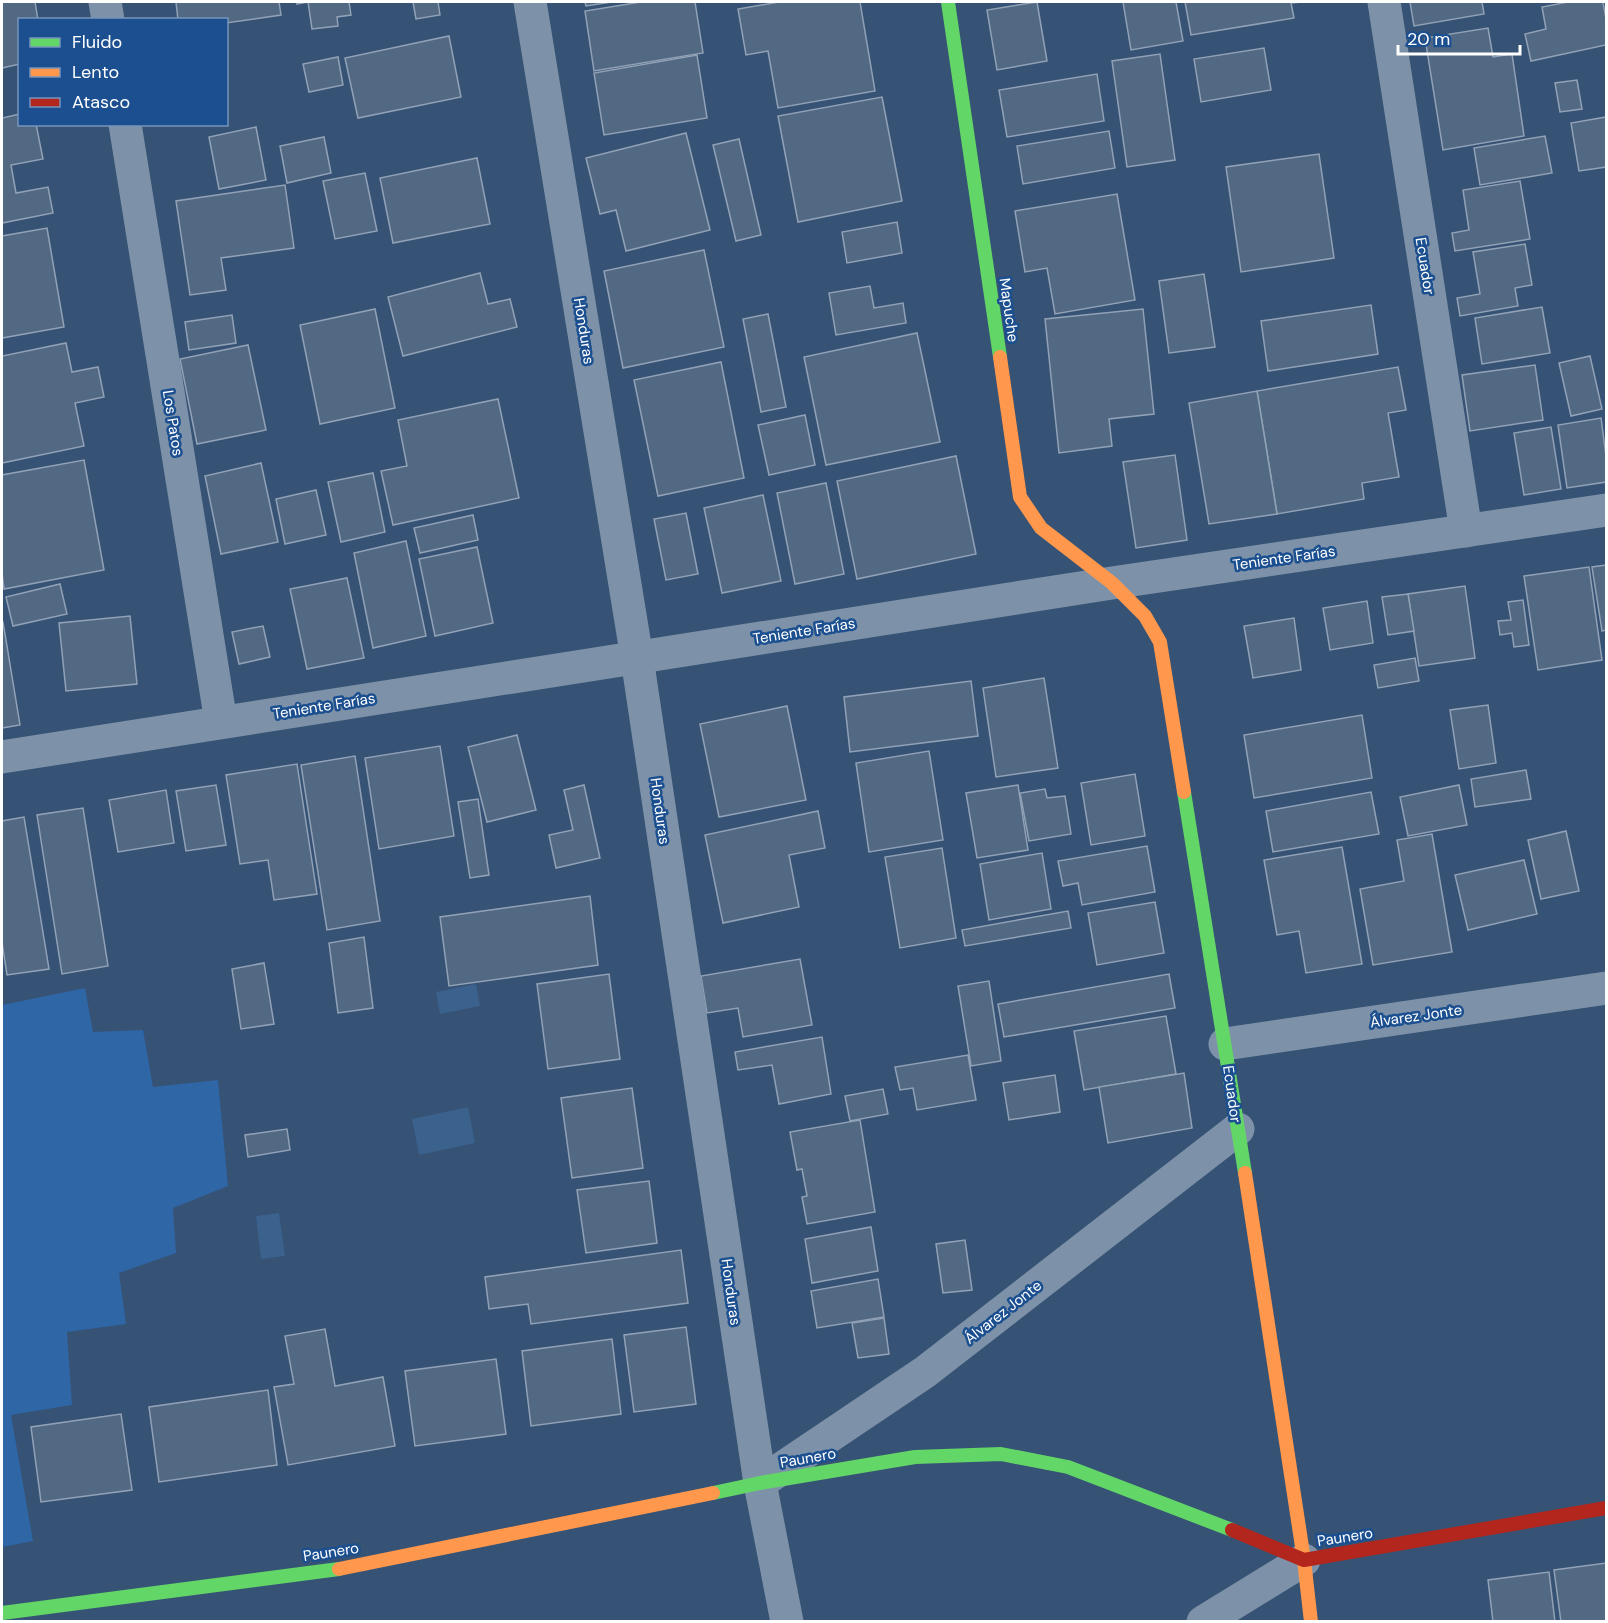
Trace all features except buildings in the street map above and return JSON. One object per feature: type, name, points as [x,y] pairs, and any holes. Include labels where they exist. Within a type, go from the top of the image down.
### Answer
[{"type":"street","points":[[105,2],[108,18]]},
{"type":"street","name":"Honduras","points":[[530,2],[637,657],[760,1484],[787,1622]]},
{"type":"street","name":"Mapuche","points":[[948,2],[1020,497],[1041,528],[1112,583]]},
{"type":"street","name":"Ecuador","points":[[1384,2],[1466,531]]},
{"type":"street","name":"Los Patos","points":[[125,126],[222,722]]},
{"type":"street","name":"Teniente Farías","points":[[2,757],[1112,583],[1606,510]]},
{"type":"street","name":"Ecuador","points":[[1112,583],[1145,616],[1160,642],[1225,1044],[1304,1560],[1311,1622]]},
{"type":"street","name":"Álvarez Jonte","points":[[1225,1044],[1606,988]]},
{"type":"street","name":"Álvarez Jonte","points":[[760,1484],[926,1372],[1238,1129]]},
{"type":"street","name":"Paunero","points":[[2,1613],[335,1570],[760,1484],[915,1456],[1001,1454],[1068,1467],[1304,1560],[1606,1508]]},
{"type":"street","points":[[1203,1622],[1304,1560]]},
{"type":"shaded area","points":[[476,984],[480,1006],[440,1014],[436,992]]},
{"type":"shaded area","points":[[85,988],[93,1032],[143,1030],[153,1087],[218,1080],[228,1186],[173,1208],[176,1253],[119,1273],[126,1324],[67,1332],[72,1405],[11,1415],[33,1541],[2,1547],[2,1005]]},
{"type":"shaded area","points":[[468,1107],[475,1143],[419,1155],[412,1119]]},
{"type":"shaded area","points":[[279,1213],[285,1256],[261,1259],[256,1216]]},
{"type":"traffic: fast","points":[[948,2],[1000,357]]},
{"type":"traffic: fast","points":[[1184,792],[1245,1173]]},
{"type":"traffic: fast","points":[[713,1493],[915,1457],[1001,1454],[1068,1467],[1232,1530]]},
{"type":"traffic: fast","points":[[2,1613],[339,1569]]},
{"type":"traffic: slow","points":[[1000,357],[1020,497],[1041,528],[1112,583],[1145,616],[1160,642],[1184,792]]},
{"type":"traffic: slow","points":[[1245,1173],[1304,1560],[1311,1622]]},
{"type":"traffic: slow","points":[[339,1569],[713,1493]]},
{"type":"traffic: jam","points":[[1232,1530],[1304,1560],[1606,1508]]}]
